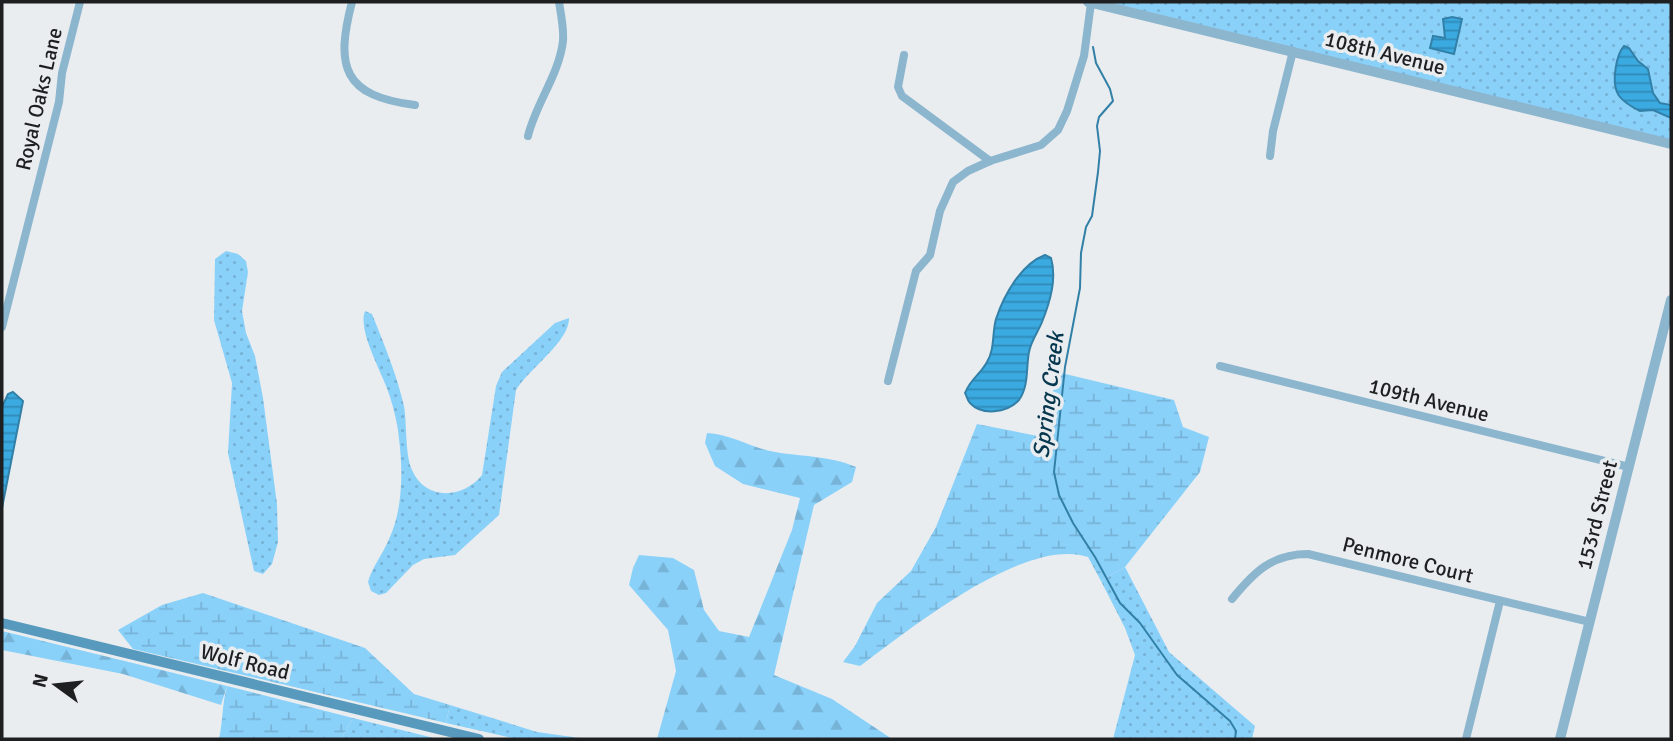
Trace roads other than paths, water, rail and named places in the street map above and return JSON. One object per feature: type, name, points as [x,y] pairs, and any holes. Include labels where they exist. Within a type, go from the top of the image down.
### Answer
[{"type":"main road","name":"Wolf Road","points":[[2,623],[479,739]]},
{"type":"street","name":"Royal Oaks Lane","points":[[2,327],[59,102],[62,73],[80,2]]},
{"type":"street","points":[[352,2],[343,45],[344,59],[353,78],[379,99],[415,105]]},
{"type":"street","points":[[528,136],[563,43],[564,29],[559,2]]},
{"type":"street","points":[[888,382],[916,271],[930,255],[940,211],[953,182],[968,171],[990,161],[1041,145],[1058,130],[1067,111],[1084,57],[1090,2]]},
{"type":"street","name":"108th Avenue","points":[[1090,2],[1671,144]]},
{"type":"street","points":[[1270,156],[1273,131],[1293,51]]},
{"type":"street","points":[[904,55],[898,87],[902,96],[990,161]]},
{"type":"street","name":"153rd Street","points":[[1560,739],[1671,300]]},
{"type":"street","name":"109th Avenue","points":[[1220,366],[1629,467]]},
{"type":"street","name":"Penmore Court","points":[[1232,599],[1252,576],[1271,562],[1291,554],[1308,554],[1590,622]]},
{"type":"street","points":[[1466,739],[1500,601]]},
{"type":"waterway","name":"Spring Creek","points":[[1093,47],[1096,63],[1110,89],[1113,101],[1099,117],[1097,126],[1100,151],[1098,172],[1092,216],[1086,227],[1081,253],[1080,288],[1065,367],[1054,472],[1059,495],[1073,523],[1120,603],[1140,623],[1177,675],[1230,721],[1236,731],[1235,739]]}]
